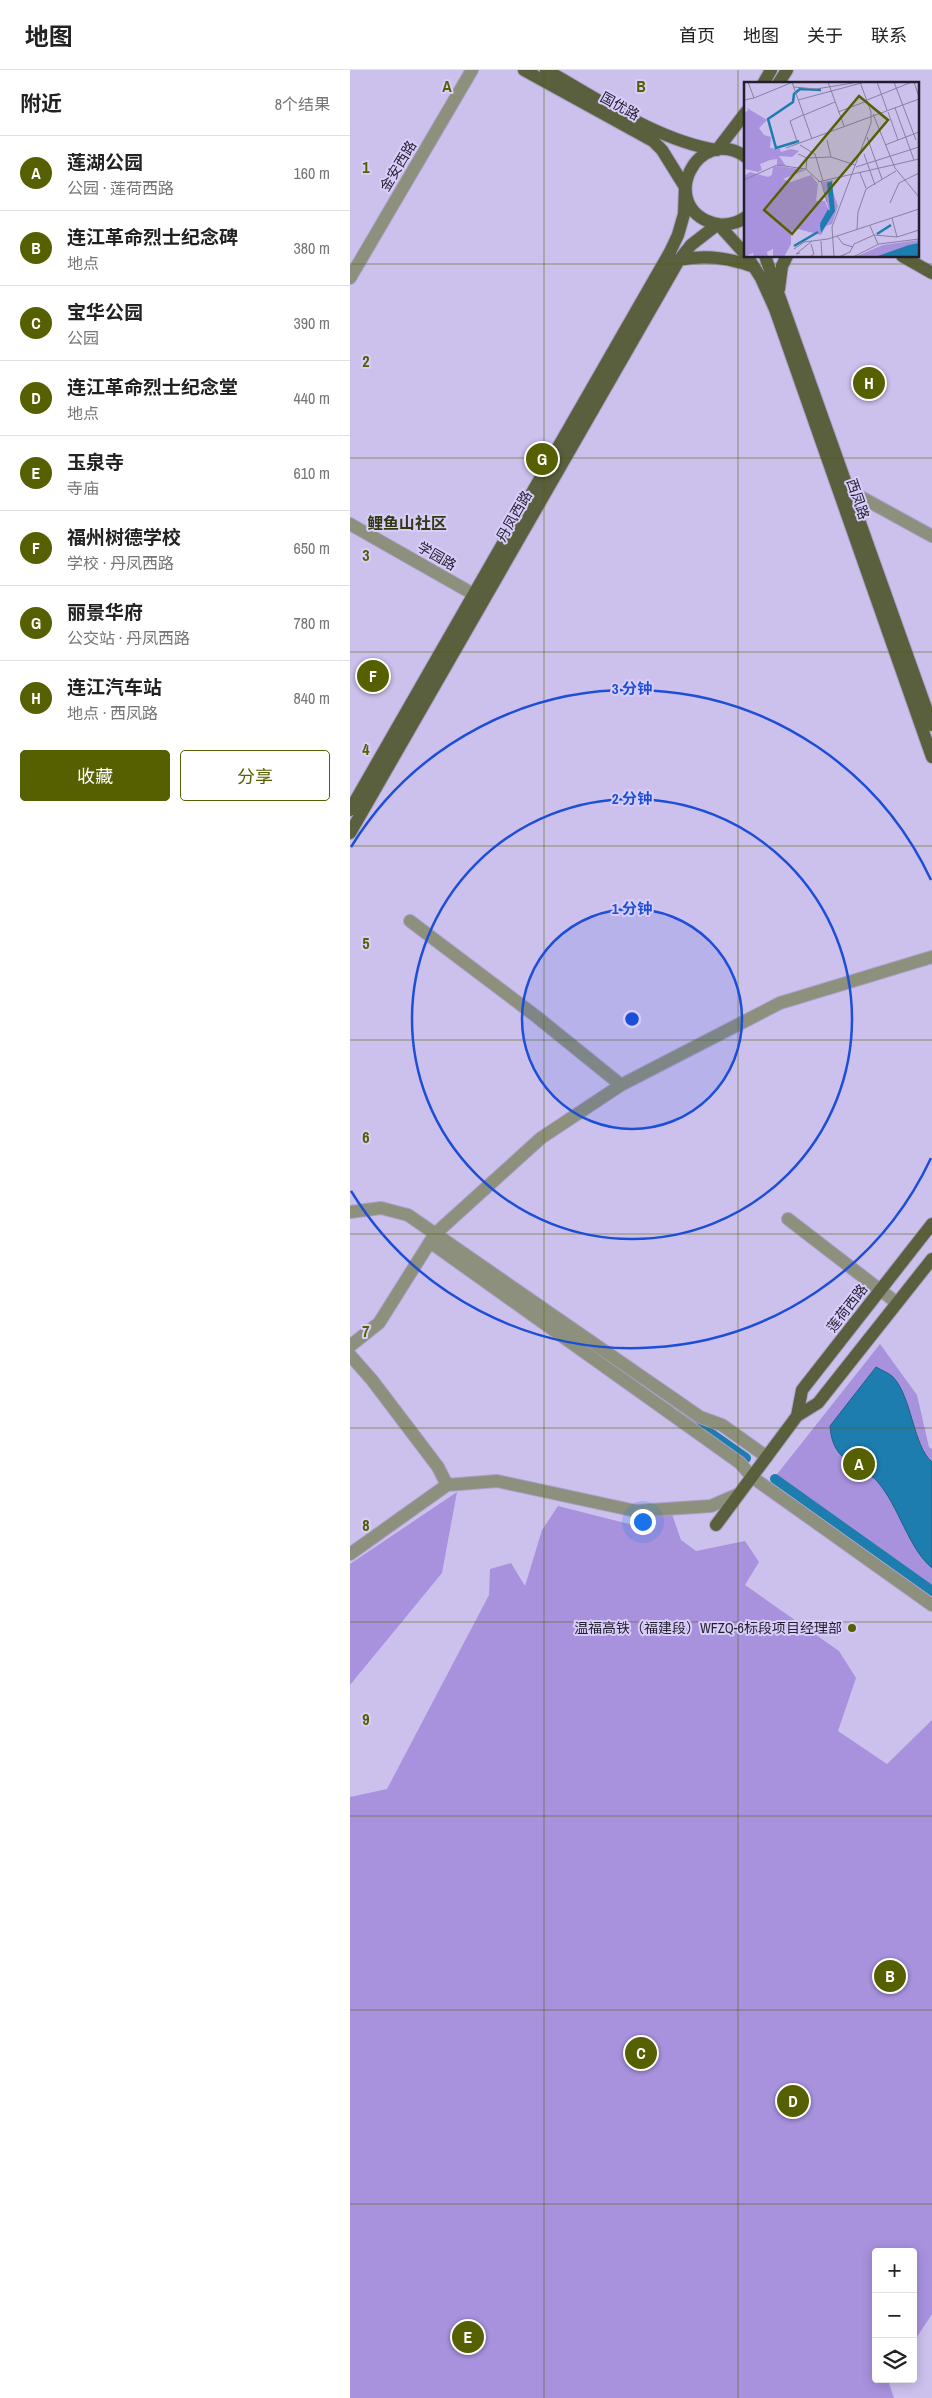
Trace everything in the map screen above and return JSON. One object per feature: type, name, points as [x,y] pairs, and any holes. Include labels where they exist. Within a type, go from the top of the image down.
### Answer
[{"type":"main road","name":"国优路","points":[[524,70],[653,141],[671,161],[695,211],[707,221],[718,224]]},
{"type":"main road","name":"国优路","points":[[546,70],[671,138],[717,150],[729,149],[744,156]]},
{"type":"main road","points":[[764,82],[771,70]]},
{"type":"main road","points":[[779,82],[786,70]]},
{"type":"main road","points":[[685,187],[691,167],[702,156],[717,150],[744,115]]},
{"type":"main road","name":"丹凤西路","points":[[350,833],[670,252],[678,235],[684,214],[685,187]]},
{"type":"main road","points":[[718,224],[736,223],[744,218]]},
{"type":"main road","name":"丹凤西路","points":[[350,810],[679,260],[691,245],[718,224]]},
{"type":"main road","name":"西凤路","points":[[718,224],[744,253]]},
{"type":"main road","points":[[679,260],[692,257],[749,259]]},
{"type":"main road","name":"西凤路","points":[[766,258],[932,725]]},
{"type":"main road","points":[[780,294],[780,277],[786,258]]},
{"type":"main road","points":[[906,258],[932,273]]},
{"type":"main road","name":"西凤路","points":[[749,259],[775,309],[932,757]]},
{"type":"main road","name":"莲荷西路","points":[[797,1416],[802,1390],[932,1224]]},
{"type":"main road","name":"莲荷西路","points":[[716,1525],[797,1416],[818,1403],[932,1259]]},
{"type":"street","name":"金安西路","points":[[350,278],[472,70]]},
{"type":"street","points":[[848,490],[932,536]]},
{"type":"street","name":"学园路","points":[[350,524],[479,597]]},
{"type":"street","points":[[410,922],[537,1017],[621,1085]]},
{"type":"street","points":[[350,1346],[379,1323],[433,1238],[542,1138],[621,1085],[780,1003],[932,957]]},
{"type":"street","points":[[350,1212],[373,1208],[395,1210],[408,1215],[433,1238],[732,1457],[752,1477],[932,1604]]},
{"type":"street","points":[[788,1219],[897,1303]]},
{"type":"street","points":[[433,1238],[700,1417],[722,1425],[766,1458]]},
{"type":"street","points":[[350,1355],[372,1380],[438,1467],[447,1485]]},
{"type":"street","points":[[350,1554],[447,1485],[497,1481],[636,1511],[711,1506],[739,1494]]},
{"type":"shaded area","points":[[880,1344],[917,1395],[929,1447],[932,1449],[932,1594],[774,1478]]},
{"type":"shaded area","points":[[457,1492],[442,1573],[350,1685],[350,1564]]},
{"type":"shaded area","points":[[558,1506],[629,1524],[655,1514],[672,1514],[681,1540],[696,1551],[745,1541],[759,1562],[745,1585],[839,1651],[856,1678],[838,1731],[887,1764],[932,1720],[932,2314],[917,2337],[917,2248],[872,2248],[872,2383],[889,2383],[894,2398],[350,2398],[350,1797],[387,1789],[489,1595],[490,1569],[511,1563],[525,1586],[542,1530]]},
{"type":"water","points":[[876,1367],[893,1377],[899,1386],[921,1445],[932,1462],[932,1568],[916,1549],[885,1491],[873,1477],[840,1454],[831,1435],[830,1426]]},
{"type":"waterway","points":[[587,1346],[746,1458]]},
{"type":"waterway","points":[[775,1479],[932,1591]]},
{"type":"place","name":"连江汽车站","points":[[869,383]]},
{"type":"place","name":"丽景华府","points":[[542,459]]},
{"type":"place","name":"福州树德学校","points":[[373,676]]},
{"type":"place","name":"莲湖公园","points":[[859,1464]]},
{"type":"place","name":"温福高铁（福建段）WFZQ-6标段项目经理部","points":[[852,1628]]},
{"type":"place","name":"连江革命烈士纪念碑","points":[[890,1976]]},
{"type":"place","name":"宝华公园","points":[[641,2053]]},
{"type":"place","name":"连江革命烈士纪念堂","points":[[793,2101]]},
{"type":"place","name":"玉泉寺","points":[[468,2337]]},
{"type":"district","name":"鲤鱼山社区","points":[[407,523]]}]
